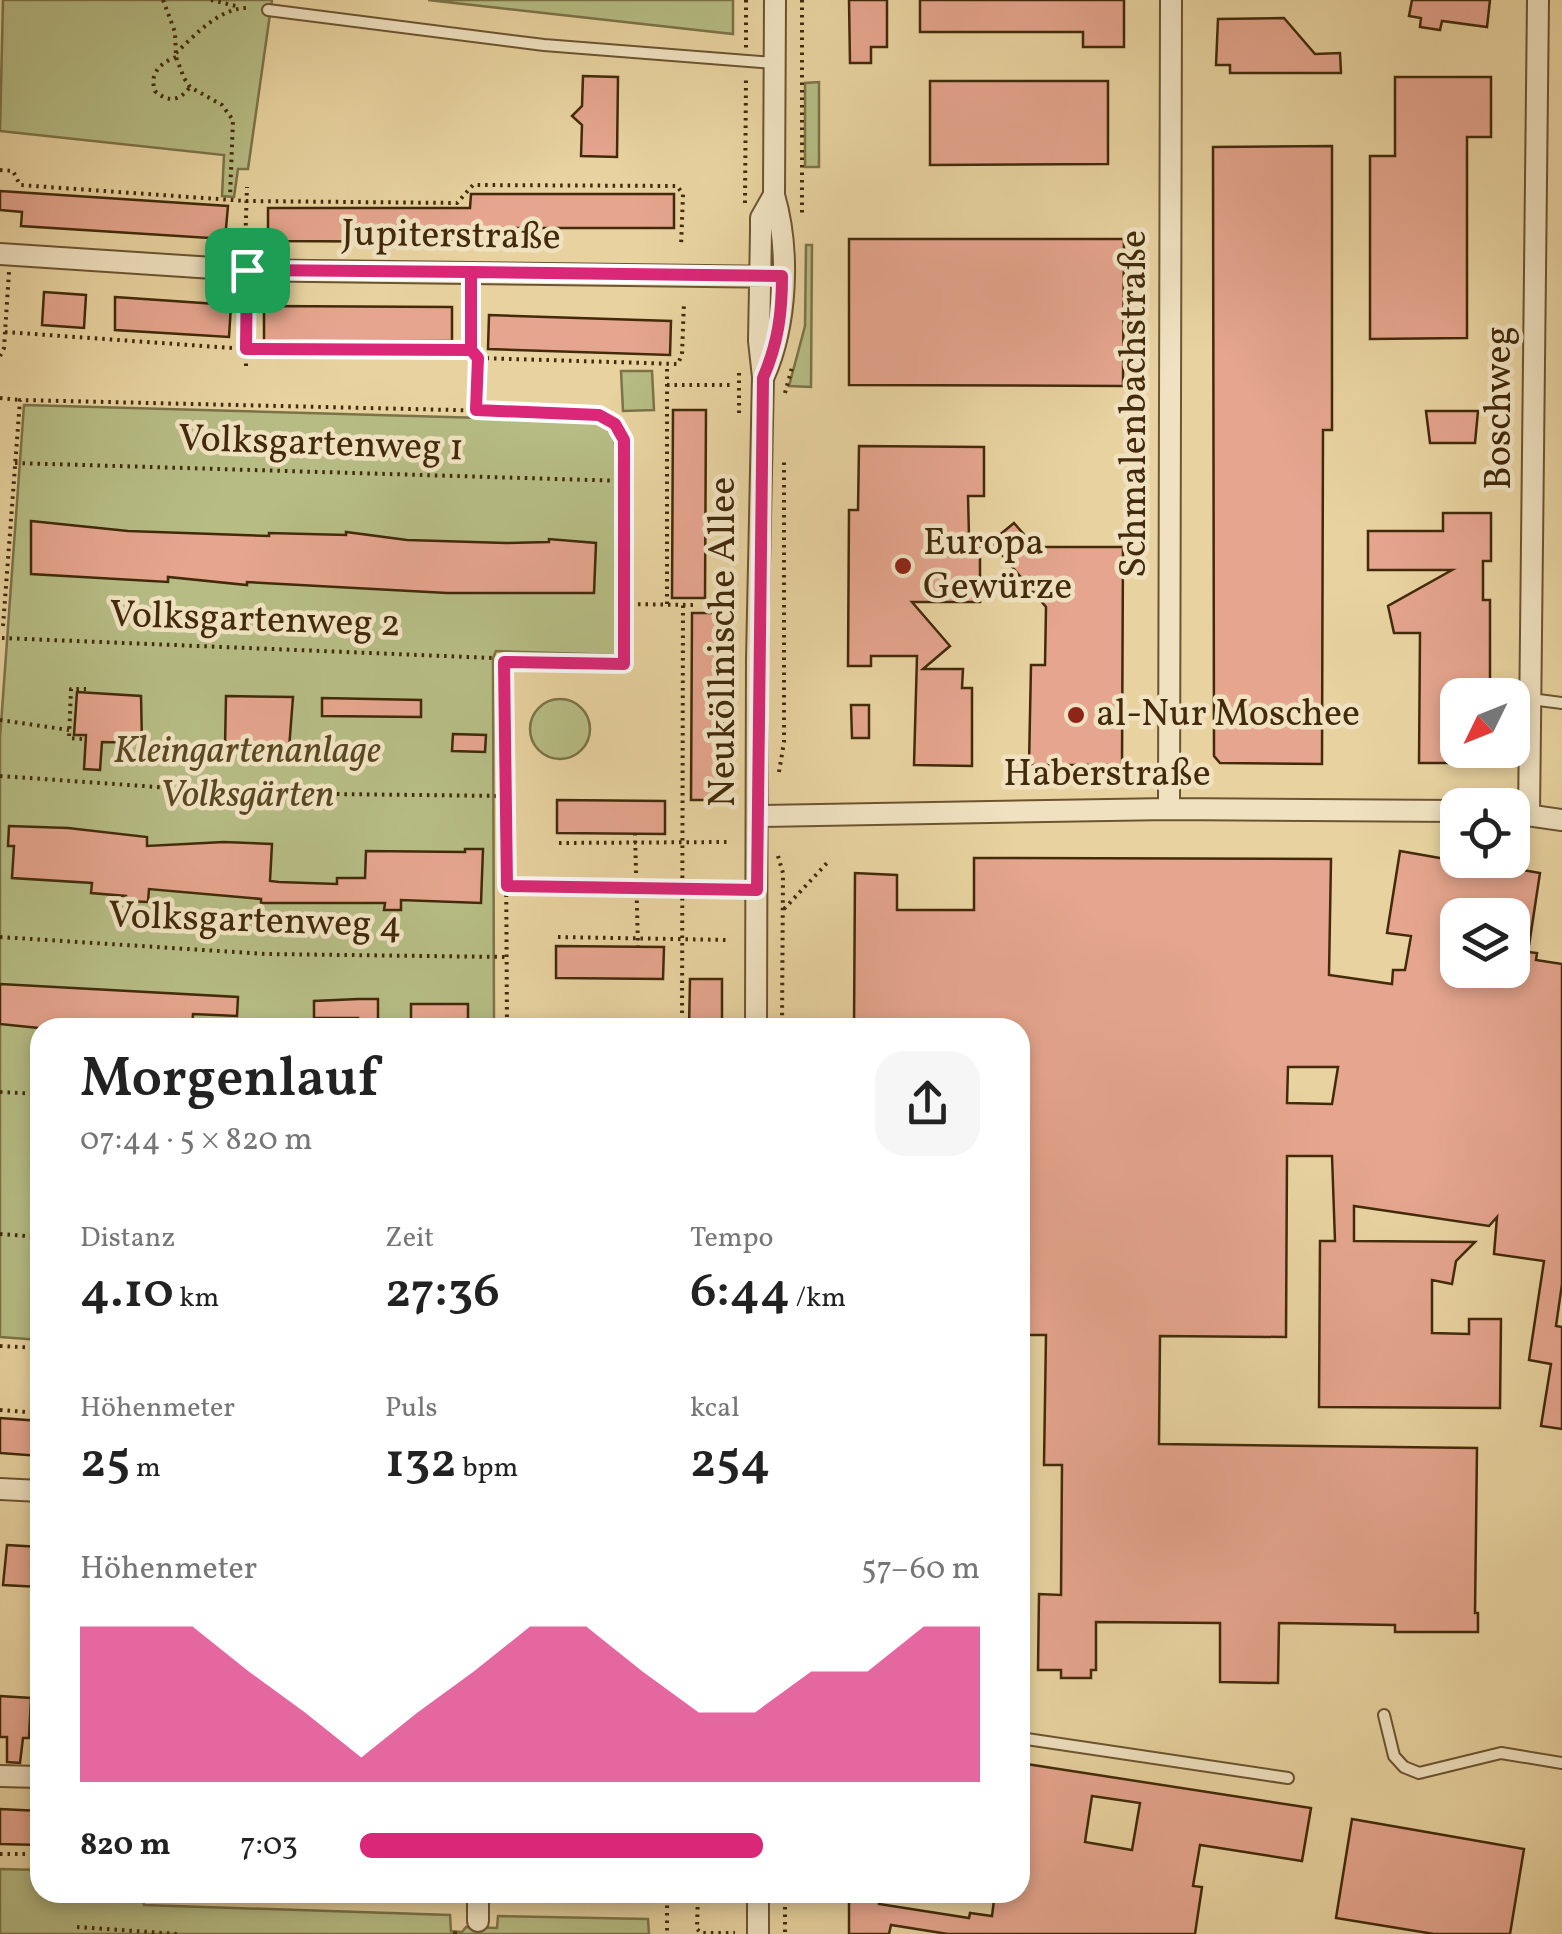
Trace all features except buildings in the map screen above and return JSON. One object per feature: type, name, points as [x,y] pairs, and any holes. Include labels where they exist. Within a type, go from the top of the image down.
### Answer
[{"type":"street","name":"Neuköllnische Allee","points":[[763,378],[777,344],[782,317],[782,223],[774,196],[775,0]]},
{"type":"street","name":"Schmalenbachstraße","points":[[1169,809],[1171,0]]},
{"type":"street","name":"Boschweg","points":[[1523,788],[1531,699],[1538,0]]},
{"type":"street","name":"Neuköllnische Allee","points":[[756,1018],[763,378],[759,276],[762,218],[774,196]]},
{"type":"street","name":"Jupiterstraße","points":[[5,254],[246,270],[782,276]]},
{"type":"street","name":"Haberstraße","points":[[758,816],[1169,809],[1440,811]]},
{"type":"street","points":[[1530,815],[1562,820]]},
{"type":"street","points":[[0,1489],[30,1490]]},
{"type":"street","points":[[0,1776],[30,1777]]},
{"type":"street","points":[[477,1903],[478,1922]]},
{"type":"street","points":[[758,1903],[758,1934]]},
{"type":"lane","points":[[268,10],[544,45],[775,62]]},
{"type":"lane","points":[[1531,699],[1562,702]]},
{"type":"lane","points":[[1384,1715],[1394,1756],[1404,1767],[1418,1773],[1501,1753],[1562,1763]]},
{"type":"lane","points":[[1030,1739],[1288,1778]]},
{"type":"path","points":[[163,0],[175,32],[176,55],[190,87],[222,105],[232,120],[230,200]]},
{"type":"path","points":[[211,0],[268,10]]},
{"type":"path","points":[[744,213],[746,0]]},
{"type":"path","points":[[802,0],[802,224]]},
{"type":"path","points":[[190,87],[177,99],[169,100],[155,91],[153,76],[217,17],[240,8]]},
{"type":"path","points":[[0,170],[13,170],[20,185],[246,201],[457,203],[473,186],[676,186],[683,194],[681,247]]},
{"type":"path","points":[[246,366],[247,188]]},
{"type":"path","points":[[0,356],[5,332],[5,254]]},
{"type":"path","points":[[471,272],[471,350],[478,358],[476,410]]},
{"type":"path","points":[[478,358],[678,364],[682,354],[684,302]]},
{"type":"path","points":[[5,332],[246,349],[471,350]]},
{"type":"path","points":[[784,400],[797,349]]},
{"type":"path","points":[[666,604],[667,364]]},
{"type":"path","points":[[666,385],[730,386]]},
{"type":"path","points":[[0,398],[599,415],[615,424],[624,440],[623,604],[694,604]]},
{"type":"path","points":[[2,624],[20,400]]},
{"type":"path","points":[[778,782],[784,742],[784,456]]},
{"type":"path","name":"Volksgartenweg 1","points":[[15,463],[625,481]]},
{"type":"path","name":"Volksgartenweg 2","points":[[2,638],[493,658],[504,662],[624,664],[623,604]]},
{"type":"path","points":[[682,1018],[683,605]]},
{"type":"path","points":[[704,605],[731,605]]},
{"type":"path","points":[[504,662],[506,1018]]},
{"type":"path","points":[[82,738],[68,738],[72,688],[86,690]]},
{"type":"path","points":[[0,720],[69,730]]},
{"type":"path","points":[[0,776],[261,794],[504,796]]},
{"type":"path","points":[[635,834],[638,946]]},
{"type":"path","points":[[559,843],[730,842]]},
{"type":"path","points":[[776,848],[783,872],[782,1018]]},
{"type":"path","points":[[784,909],[827,862]]},
{"type":"path","points":[[507,886],[757,890]]},
{"type":"path","points":[[558,937],[730,940]]},
{"type":"path","name":"Volksgartenweg 4","points":[[0,938],[266,954],[508,957]]},
{"type":"path","points":[[0,1092],[30,1094]]},
{"type":"path","points":[[0,1234],[30,1236]]},
{"type":"path","points":[[0,1346],[30,1348]]},
{"type":"path","points":[[0,1410],[30,1412]]},
{"type":"path","points":[[0,1854],[30,1854]]},
{"type":"path","points":[[666,1903],[667,1934]]},
{"type":"path","points":[[698,1903],[697,1928],[701,1933],[735,1932]]},
{"type":"path","points":[[785,1903],[785,1934]]},
{"type":"path","points":[[77,1928],[178,1934]]},
{"type":"green space","points":[[3,0],[272,0],[248,169],[238,169],[234,197],[222,196],[224,155],[0,131]]},
{"type":"green space","points":[[428,0],[733,0],[733,34]]},
{"type":"green space","points":[[819,82],[819,167],[805,167],[805,83]]},
{"type":"green space","points":[[806,245],[812,245],[811,387],[789,386],[805,326]]},
{"type":"green space","points":[[621,371],[652,371],[654,410],[623,411]]},
{"type":"green space","name":"Kleingartenanlage Volksgärten","points":[[24,405],[594,421],[611,434],[617,455],[617,655],[496,651],[493,658],[494,1018],[30,1018],[30,1339],[0,1337],[0,738]]},
{"type":"green space","points":[[560,699],[581,708],[590,729],[581,750],[560,759],[539,750],[530,729],[539,708]]},
{"type":"green space","points":[[0,1869],[30,1870],[30,1903],[144,1903],[450,1915],[451,1931],[462,1932],[466,1927],[497,1928],[498,1916],[648,1919],[649,1934],[0,1934]]},
{"type":"place","name":"Europa Gewürze","points":[[903,566]]},
{"type":"place","name":"al-Nur Moschee","points":[[1076,715]]},
{"type":"route","points":[[247,270],[246,349],[471,350],[471,301],[471,272],[782,276],[782,317],[777,344],[763,378],[760,440],[757,890],[507,886],[504,662],[624,664],[624,440],[615,424],[599,415],[476,410],[478,358],[471,350],[471,272],[247,270]]}]
